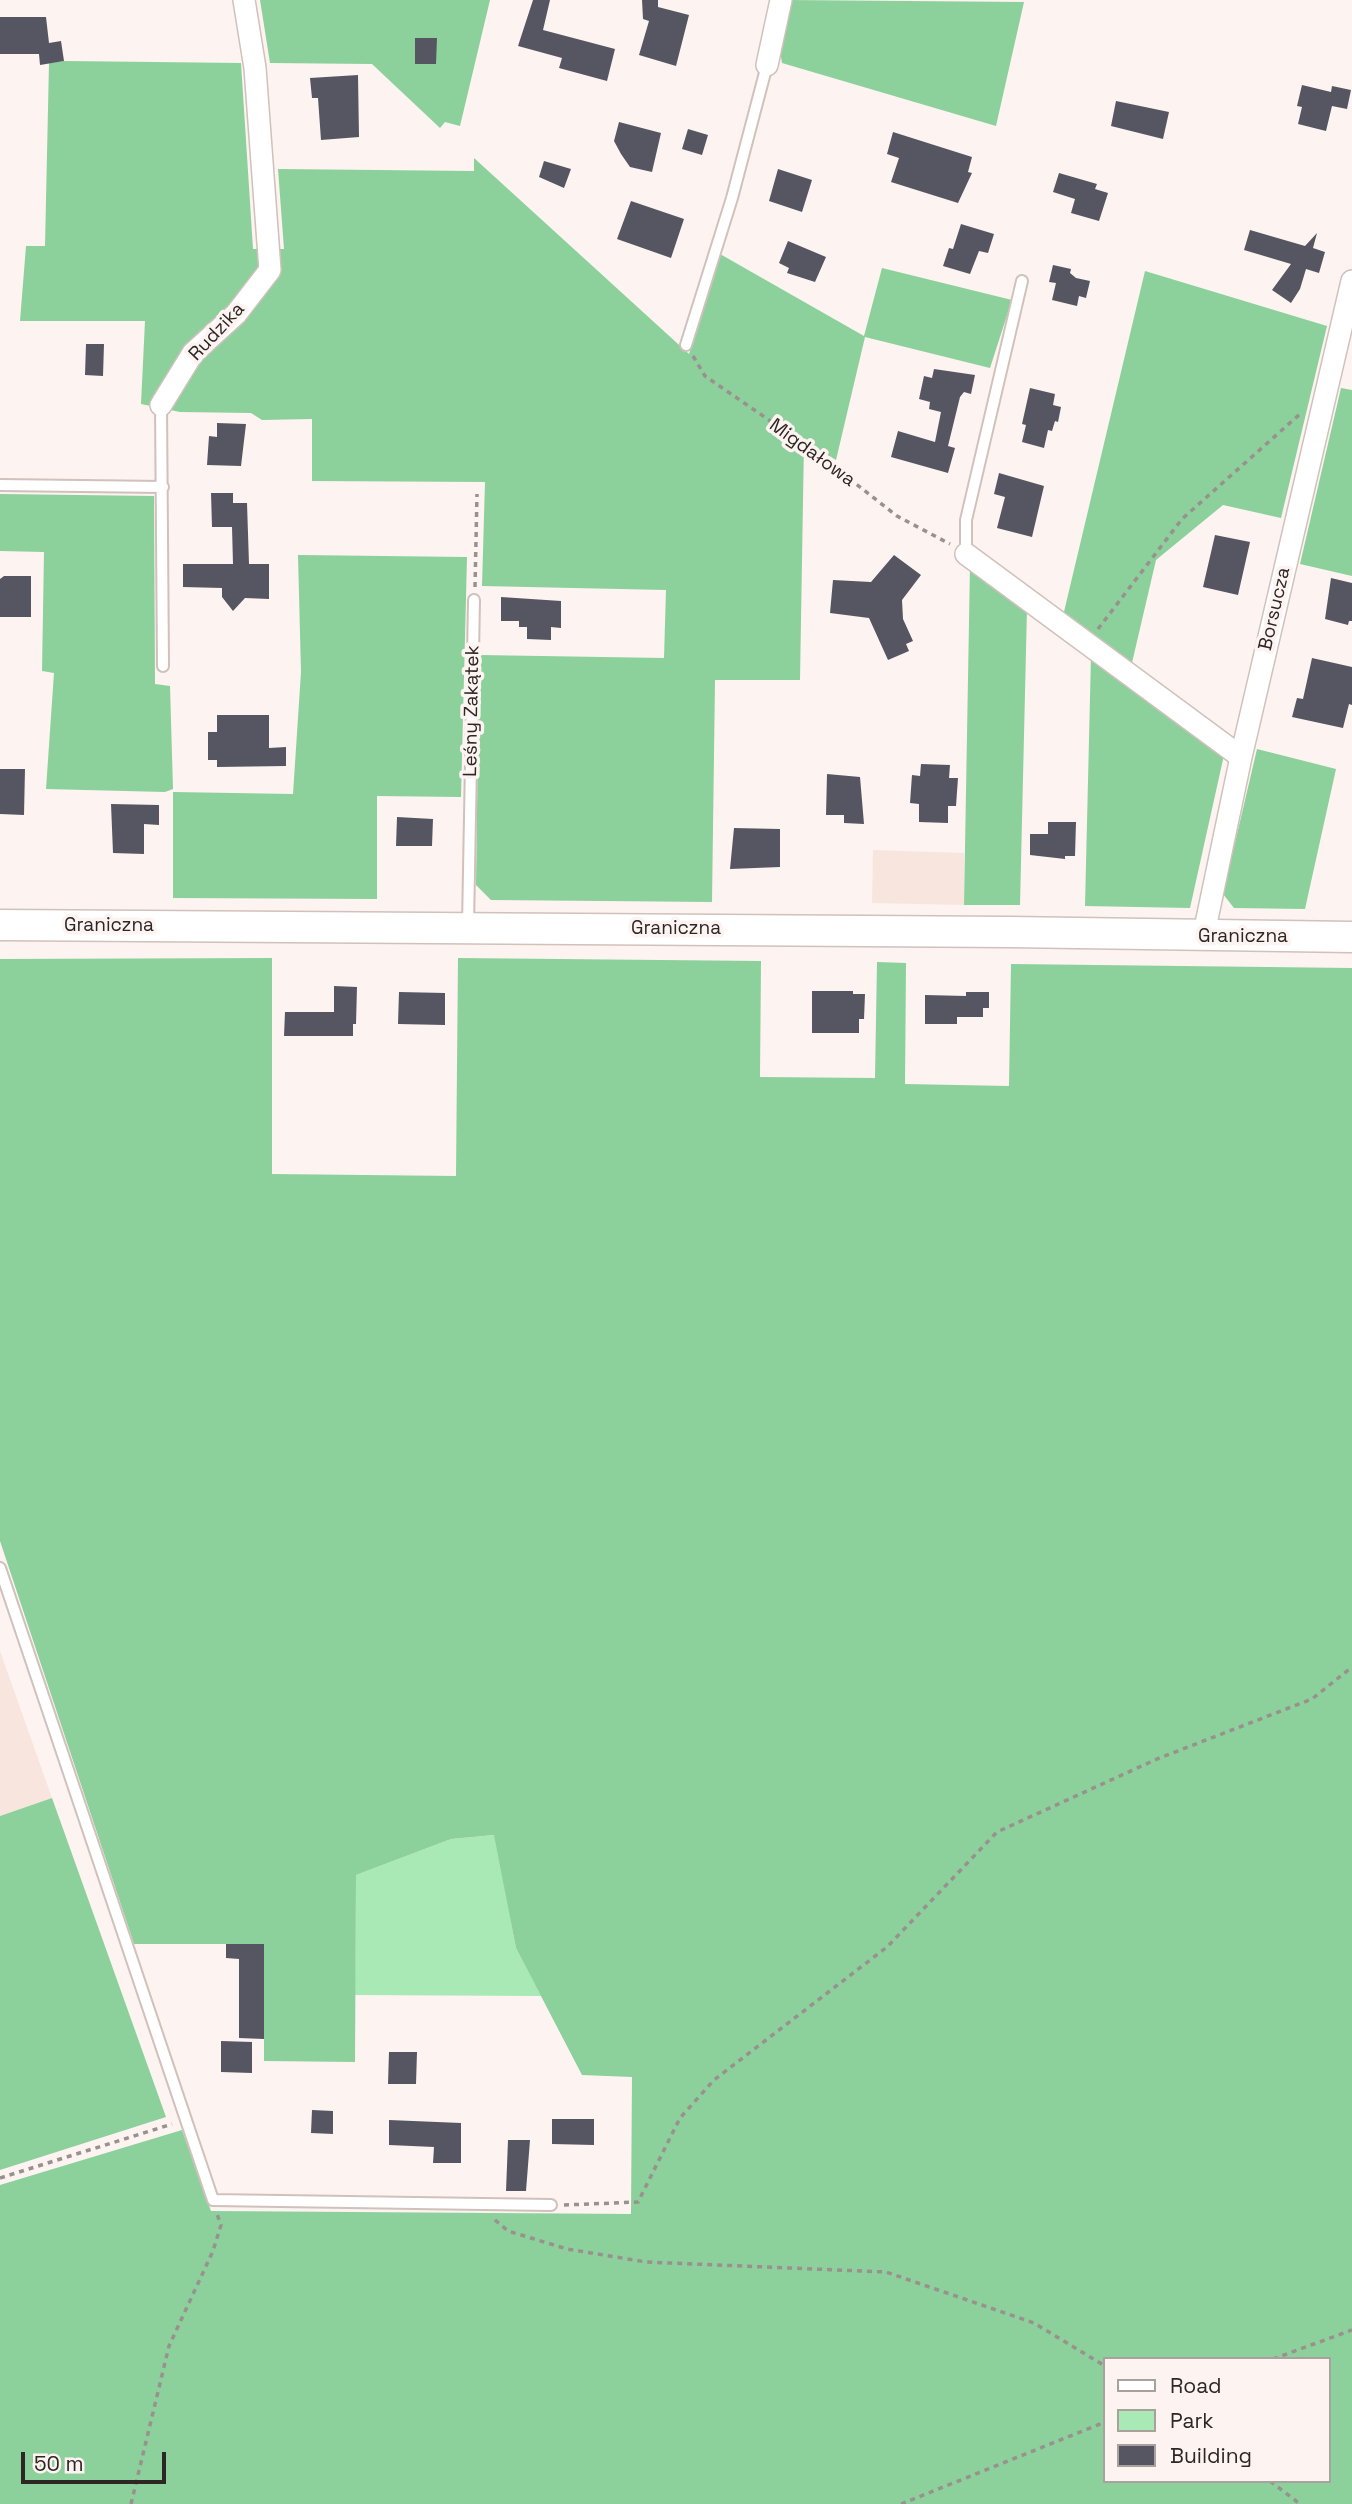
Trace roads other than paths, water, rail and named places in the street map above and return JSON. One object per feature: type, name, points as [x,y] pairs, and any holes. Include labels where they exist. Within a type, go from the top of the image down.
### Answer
[{"type":"street","name":"Rudzika","points":[[162,405],[193,354],[236,314],[271,270],[255,68],[244,0]]},
{"type":"street","points":[[767,65],[781,0]]},
{"type":"street","name":"Borsucza","points":[[1203,937],[1241,757],[1352,281]]},
{"type":"street","points":[[967,554],[1086,645],[1241,757]]},
{"type":"street","name":"Graniczna","points":[[0,925],[1352,937]]},
{"type":"lane","points":[[686,345],[732,198],[767,65]]},
{"type":"lane","points":[[967,554],[966,520],[1022,281]]},
{"type":"lane","name":"Rudzika","points":[[162,405],[163,666]]},
{"type":"lane","points":[[0,485],[163,488]]},
{"type":"lane","name":"Leśny Zakątek","points":[[468,928],[474,600]]},
{"type":"lane","points":[[0,1568],[212,2200],[551,2205]]}]
